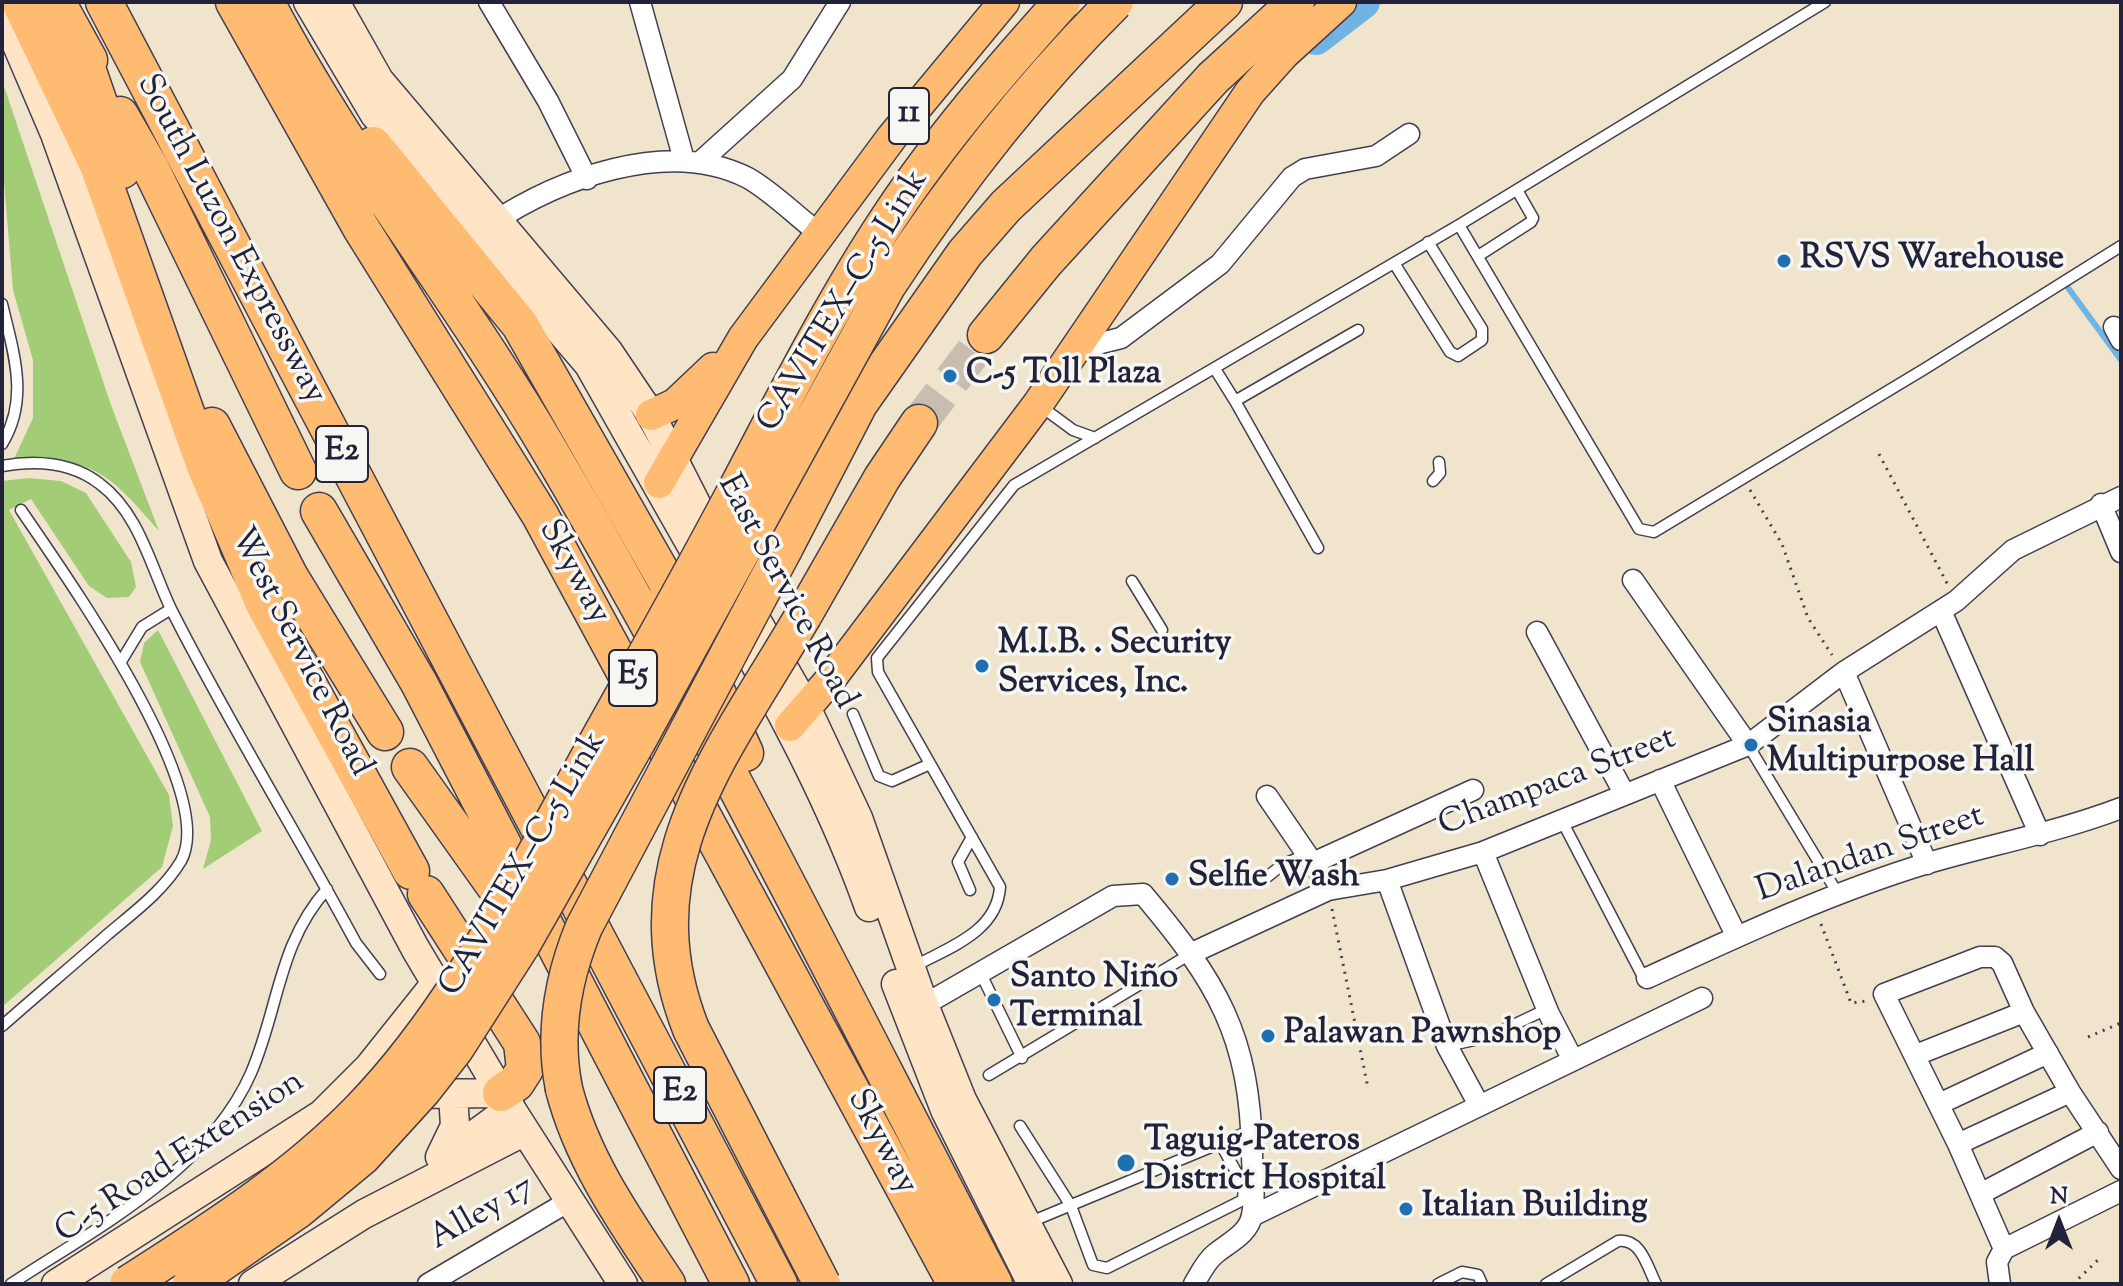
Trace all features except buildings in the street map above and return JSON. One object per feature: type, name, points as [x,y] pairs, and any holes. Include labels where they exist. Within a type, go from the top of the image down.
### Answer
[{"type":"highway","points":[[20,2],[98,165],[205,466],[264,604],[418,883],[522,1043],[525,1069],[516,1083],[512,1111]]},
{"type":"highway","name":"South Luzon Expressway","points":[[57,2],[150,167],[298,471]]},
{"type":"highway","name":"South Luzon Expressway","points":[[104,2],[779,1284]]},
{"type":"highway","name":"Skyway","points":[[234,2],[361,228],[540,515],[956,1284]]},
{"type":"highway","name":"Skyway","points":[[266,2],[394,213],[480,338],[586,512],[651,629],[994,1284]]},
{"type":"highway","name":"CAVITEX–C-5 Link","points":[[128,1284],[238,1211],[332,1137],[384,1084],[433,1021],[521,878],[709,542],[811,347],[869,249],[962,118],[1062,2]]},
{"type":"highway","name":"CAVITEX–C-5 Link","points":[[191,1284],[279,1224],[343,1173],[382,1137],[447,1061],[537,919],[887,286],[943,203],[1004,123],[1115,2]]},
{"type":"highway","points":[[667,1284],[600,1180],[572,1118],[559,1054],[562,999],[576,947],[593,907],[859,404],[965,253],[1006,206],[1224,2]]},
{"type":"highway","points":[[986,335],[1046,261],[1213,78],[1296,2]]},
{"type":"highway","name":"South Luzon Expressway","points":[[77,39],[214,433],[290,577],[385,732]]},
{"type":"highway","points":[[822,1284],[691,1029],[677,986],[668,918],[674,866],[693,807],[882,478],[919,423]]},
{"type":"highway","name":"E2","points":[[319,511],[419,683],[731,1284]]},
{"type":"highway","name":"E2","points":[[410,767],[494,885],[550,940]]},
{"type":"main road","name":"East Service Road","points":[[308,2],[375,115],[608,351],[651,415],[673,456],[746,602],[798,717]]},
{"type":"main road","name":"East Service Road","points":[[335,2],[379,80],[589,365],[858,818],[901,971],[954,1105],[1015,1228],[1032,1284]]},
{"type":"main road","name":"11","points":[[659,483],[743,338],[892,137],[1004,2]]},
{"type":"main road","points":[[798,717],[1038,404],[1250,92],[1284,54],[1341,2]]},
{"type":"main road","name":"West Service Road","points":[[2,10],[55,134],[208,561],[339,809],[436,983],[512,1111],[623,1284]]},
{"type":"main road","points":[[651,415],[675,404],[743,338]]},
{"type":"main road","name":"East Service Road","points":[[901,971],[924,1005],[954,1105]]},
{"type":"main road","name":"C-5 Road Extension","points":[[56,1284],[322,1114],[369,1067],[436,983]]},
{"type":"main road","points":[[322,1114],[370,1098],[411,1093],[453,1094],[512,1111]]},
{"type":"main road","points":[[440,1157],[452,1139],[455,1126],[453,1094]]},
{"type":"main road","points":[[364,1214],[440,1157],[512,1111]]},
{"type":"main road","points":[[253,1284],[364,1214],[512,1111]]},
{"type":"main road","name":"East Service Road","points":[[1015,1228],[1058,1284]]},
{"type":"street","points":[[489,2],[548,101],[587,179]]},
{"type":"street","points":[[640,2],[691,162]]},
{"type":"street","points":[[691,162],[792,79],[840,2]]},
{"type":"street","points":[[1081,343],[1097,344],[1121,338],[1220,264],[1292,177],[1305,169],[1376,156],[1409,134]]},
{"type":"street","points":[[486,227],[587,179],[638,163],[691,162],[748,178],[820,234]]},
{"type":"street","name":"Champaca Street","points":[[1192,953],[1328,890],[1387,880],[1483,852],[1748,745],[1844,672],[1949,606],[2013,550],[2101,504],[2121,497]]},
{"type":"street","points":[[2101,504],[2121,552]]},
{"type":"street","points":[[1633,580],[1748,745]]},
{"type":"street","points":[[1949,606],[2040,835]]},
{"type":"street","points":[[1537,632],[1624,793]]},
{"type":"street","points":[[1844,672],[1927,864]]},
{"type":"street","points":[[1660,780],[1737,937]]},
{"type":"street","points":[[1312,858],[1473,790]]},
{"type":"street","points":[[1267,796],[1312,858],[1328,890]]},
{"type":"street","name":"Dalandan Street","points":[[1647,978],[1737,937],[1927,864],[2040,835],[2121,808]]},
{"type":"street","points":[[1483,852],[1547,1009],[1573,1060]]},
{"type":"street","points":[[1387,880],[1447,1046],[1479,1105]]},
{"type":"street","points":[[924,1005],[1113,896],[1129,892],[1143,894],[1192,953],[1228,1012],[1245,1066],[1252,1130],[1252,1216]]},
{"type":"street","points":[[2004,1249],[1958,1144],[1884,994],[1980,957],[1995,957],[2002,963],[2024,1012],[2070,1092],[2121,1169]]},
{"type":"street","points":[[1194,1284],[1212,1255],[1232,1242],[1252,1216],[1702,998]]},
{"type":"street","points":[[1916,1055],[2024,1012]]},
{"type":"street","points":[[1939,1104],[2048,1053]]},
{"type":"street","points":[[1958,1144],[2070,1092]]},
{"type":"street","points":[[1980,1194],[2098,1132]]},
{"type":"street","points":[[2000,1284],[1997,1262],[2004,1249],[2121,1191]]},
{"type":"street","name":"Alley 17","points":[[428,1284],[571,1200]]},
{"type":"lane","points":[[901,971],[973,934],[994,916],[1000,887],[876,665],[877,658],[1014,485],[1459,225],[1825,2]]},
{"type":"lane","points":[[1478,256],[1531,222],[1533,218],[1517,190]]},
{"type":"lane","points":[[1459,225],[1639,529],[1654,532],[2121,246]]},
{"type":"lane","points":[[1394,263],[1450,352],[1458,356],[1482,340],[1482,329],[1428,242]]},
{"type":"lane","points":[[2,304],[17,368],[14,414],[2,444]]},
{"type":"lane","points":[[1235,401],[1358,330]]},
{"type":"lane","points":[[1215,369],[1318,548]]},
{"type":"lane","points":[[1038,404],[1073,430],[1095,438]]},
{"type":"lane","points":[[1433,481],[1440,473],[1439,462]]},
{"type":"lane","points":[[2,466],[50,464],[82,473],[100,483],[118,500],[134,525],[171,609],[356,943],[380,974]]},
{"type":"lane","points":[[2,1026],[162,887],[182,858],[189,823],[182,793],[122,660],[21,510]]},
{"type":"lane","points":[[1132,581],[1162,630]]},
{"type":"lane","points":[[122,660],[142,627],[171,609]]},
{"type":"lane","points":[[853,714],[879,776],[892,781],[930,764]]},
{"type":"lane","points":[[1748,745],[1839,896]]},
{"type":"lane","points":[[1561,819],[1641,973],[1647,978]]},
{"type":"lane","points":[[970,890],[958,862],[972,837]]},
{"type":"lane","points":[[1267,877],[1282,865],[1312,858]]},
{"type":"lane","points":[[11,1284],[112,1218],[169,1176],[227,1113],[249,1077],[263,1043],[298,925],[327,889]]},
{"type":"lane","name":"Champaca Street","points":[[989,1075],[1022,1058],[1192,953]]},
{"type":"lane","points":[[981,974],[1022,1058]]},
{"type":"lane","points":[[1447,1046],[1488,1037],[1547,1009]]},
{"type":"lane","points":[[1020,1126],[1071,1206],[1093,1265],[1107,1268],[1243,1200],[1244,1186],[1219,1141]]},
{"type":"lane","points":[[1015,1228],[1219,1141],[1252,1130]]},
{"type":"lane","points":[[1546,1284],[1618,1241],[1628,1240],[1636,1245],[1656,1284]]},
{"type":"lane","points":[[1438,1284],[1462,1272],[1470,1272],[1478,1275],[1482,1284]]},
{"type":"path","points":[[1879,454],[1949,606]]},
{"type":"path","points":[[1743,477],[1782,544],[1808,618],[1844,672]]},
{"type":"path","points":[[1328,890],[1368,1088]]},
{"type":"path","points":[[1814,906],[1851,1003],[1861,1004],[1884,994]]},
{"type":"path","points":[[2088,1037],[2121,1023]]},
{"type":"path","points":[[2073,1284],[2100,1258]]},
{"type":"green space","points":[[2,80],[111,405],[159,531],[126,495],[97,472],[63,462],[13,461],[33,418],[33,360],[13,290],[2,159]]},
{"type":"green space","points":[[29,478],[61,481],[86,493],[131,562],[136,587],[129,597],[107,598],[89,586],[31,499],[9,510],[169,795],[173,826],[162,867],[2,1007],[2,481]]},
{"type":"green space","points":[[158,630],[262,831],[203,869],[211,840],[210,817],[140,662],[144,643]]},
{"type":"waterway","points":[[1316,38],[1363,2]]},
{"type":"waterway","points":[[2066,285],[2121,360]]},
{"type":"tunnel","points":[[919,423],[986,335]]},
{"type":"place","name":"RSVS Warehouse","points":[[1784,261]]},
{"type":"place","name":"C-5 Toll Plaza","points":[[950,376]]},
{"type":"place","name":"M.I.B. . Security Services, Inc.","points":[[982,666]]},
{"type":"place","name":"Sinasia Multipurpose Hall","points":[[1751,745]]},
{"type":"place","name":"Selfie Wash","points":[[1172,879]]},
{"type":"place","name":"Santo Niño Terminal","points":[[994,1000]]},
{"type":"place","name":"Palawan Pawnshop","points":[[1268,1036]]},
{"type":"place","name":"Taguig-Pateros District Hospital","points":[[1126,1163]]},
{"type":"place","name":"Italian Building","points":[[1406,1209]]}]
